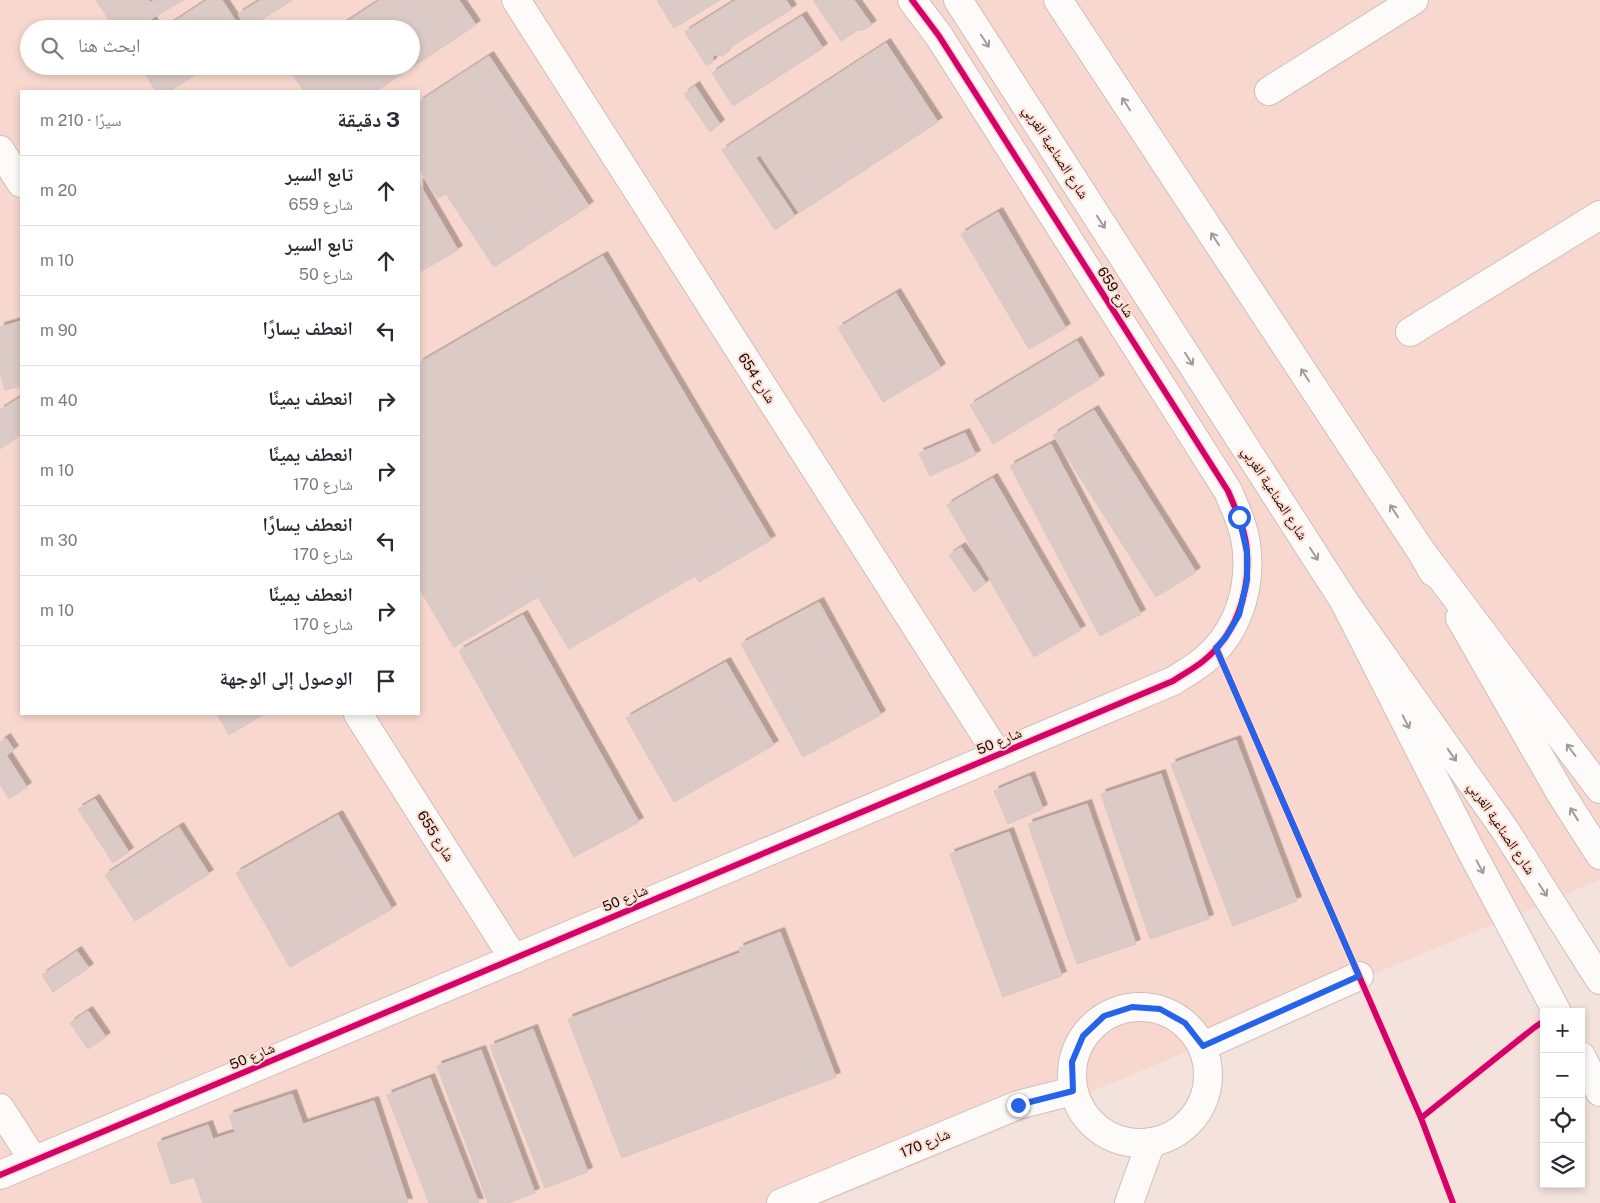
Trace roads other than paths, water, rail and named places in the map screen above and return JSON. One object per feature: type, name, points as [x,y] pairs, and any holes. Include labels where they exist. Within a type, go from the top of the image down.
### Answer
[{"type":"main road","name":"شارع 654","points":[[516,0],[998,755]]},
{"type":"main road","name":"شارع 659","points":[[912,0],[939,36],[1228,491],[1239,517],[1247,552],[1247,580],[1239,615]]},
{"type":"main road","name":"شارع الصناعية الغربي","points":[[958,0],[1344,601],[1505,830],[1600,980]]},
{"type":"main road","points":[[1058,0],[1421,551],[1561,794],[1600,855]]},
{"type":"main road","points":[[1269,91],[1414,0]]},
{"type":"main road","points":[[0,150],[20,181]]},
{"type":"main road","points":[[1410,332],[1600,215]]},
{"type":"main road","points":[[1421,551],[1600,789]]},
{"type":"main road","points":[[1344,601],[1470,849],[1555,1008]]},
{"type":"main road","name":"شارع 50","points":[[0,1175],[1173,681],[1202,662],[1225,638],[1239,615]]},
{"type":"main road","name":"شارع 655","points":[[359,715],[514,959]]},
{"type":"main road","points":[[1203,1046],[1359,976]]},
{"type":"main road","points":[[1132,1007],[1160,1009],[1185,1023],[1203,1046],[1209,1074],[1204,1102],[1188,1125],[1163,1140],[1134,1144],[1107,1135],[1085,1117],[1073,1091],[1072,1062],[1083,1036],[1104,1016],[1132,1007]]},
{"type":"main road","points":[[1585,1064],[1600,1092]]},
{"type":"main road","name":"شارع 170","points":[[781,1203],[1018,1105],[1073,1091]]},
{"type":"main road","points":[[0,1108],[34,1161]]},
{"type":"main road","points":[[1129,1203],[1151,1142]]}]
